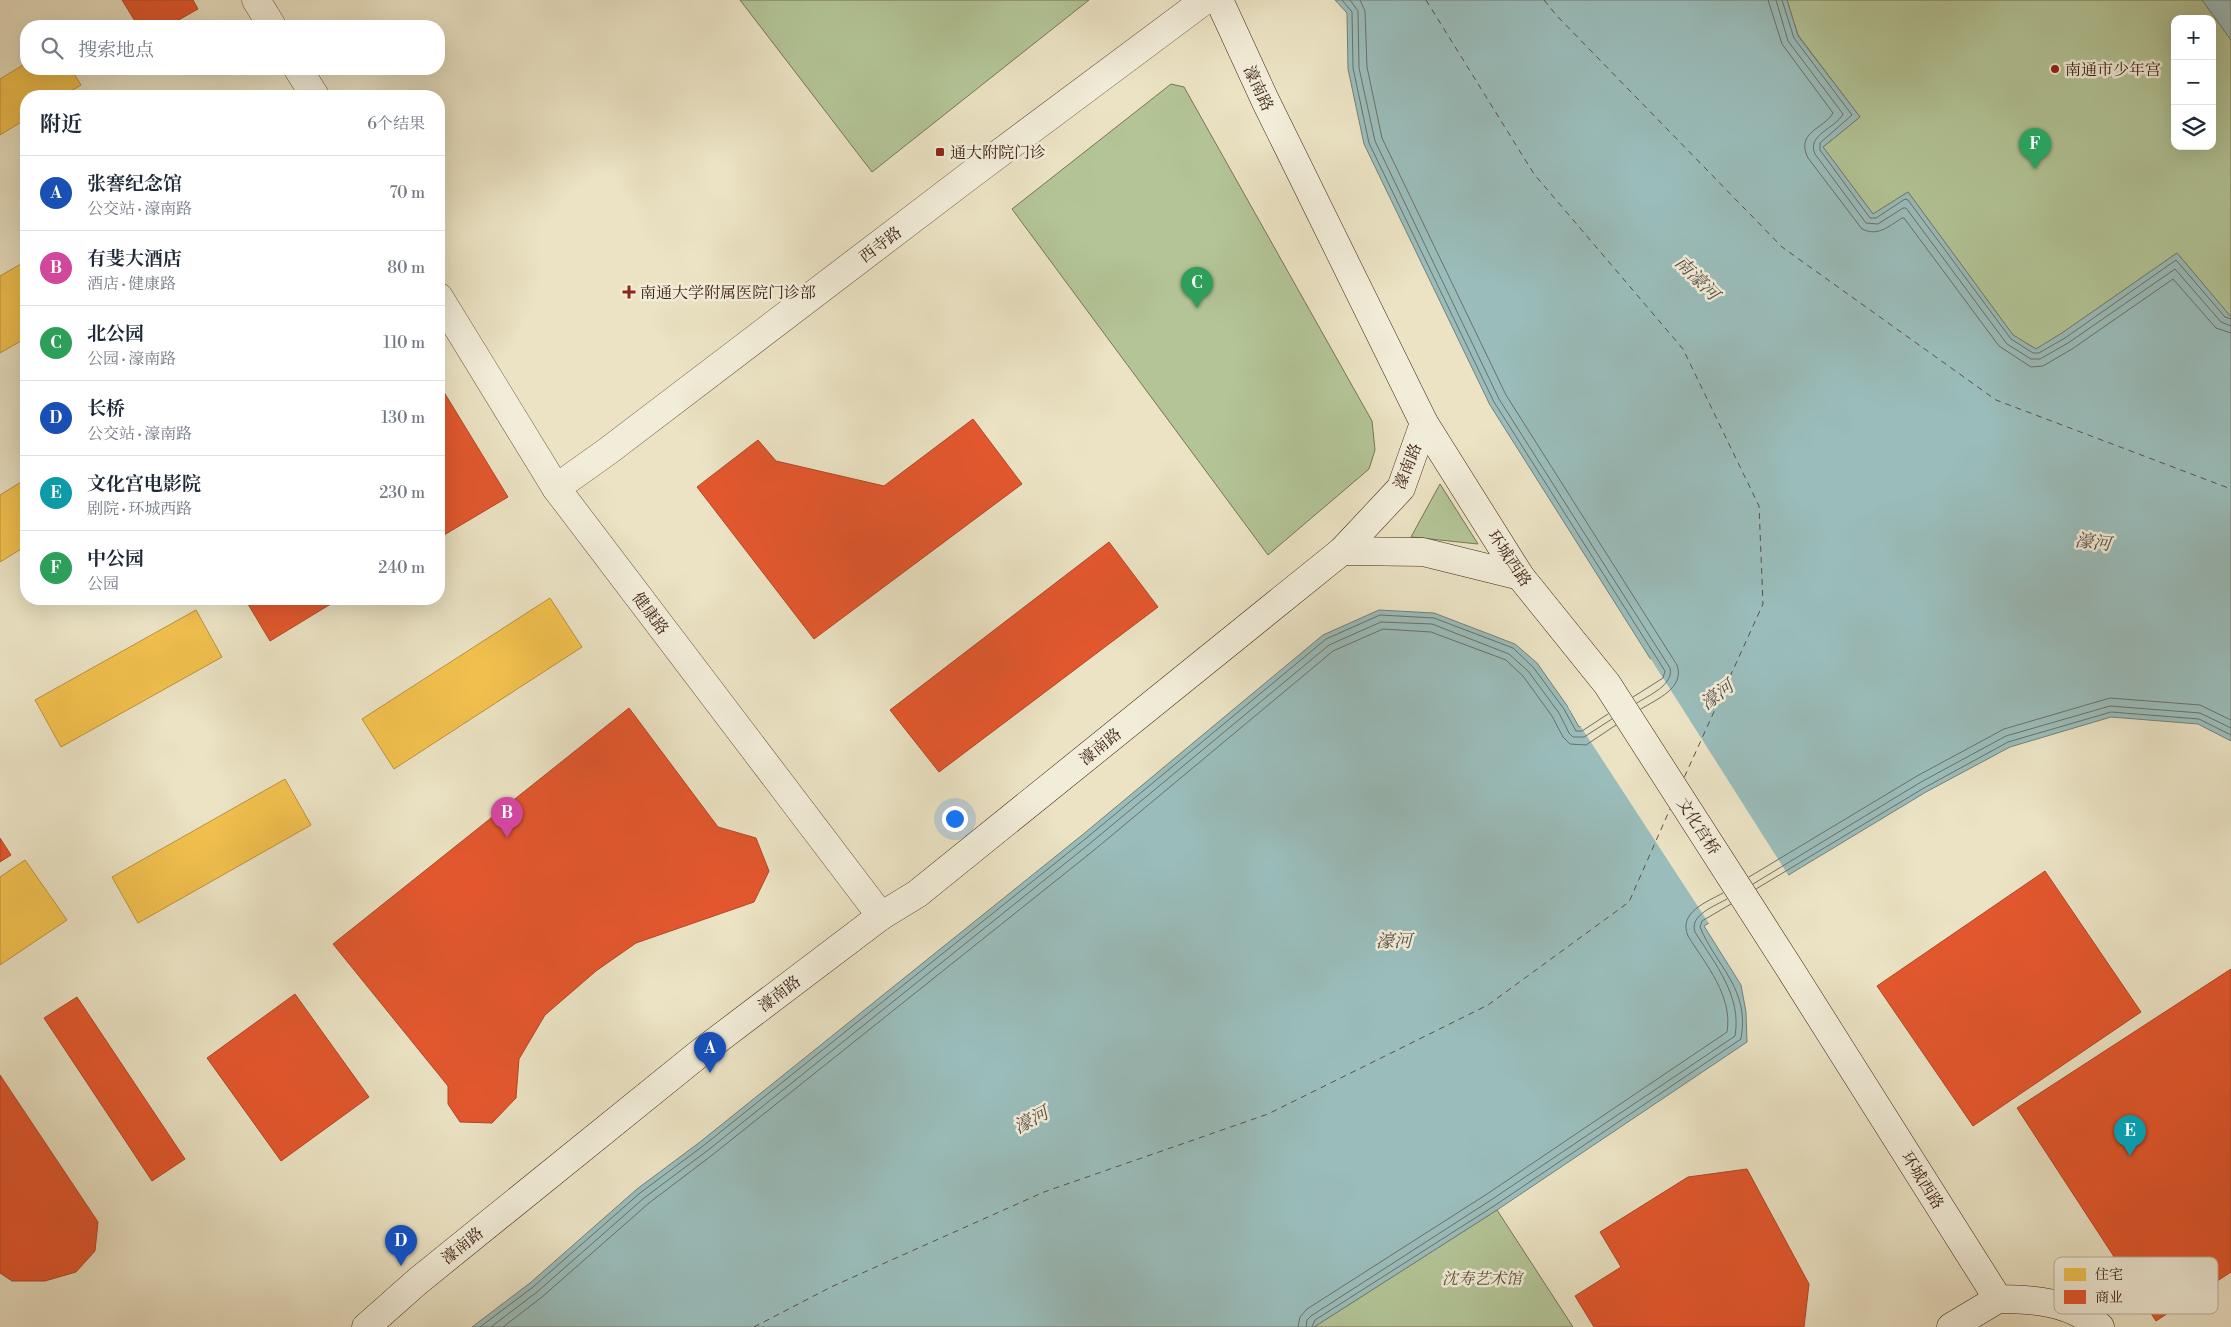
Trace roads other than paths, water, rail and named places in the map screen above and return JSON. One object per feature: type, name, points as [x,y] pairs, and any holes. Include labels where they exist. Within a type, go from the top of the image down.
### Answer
[{"type":"street","points":[[256,0],[268,20]]},
{"type":"street","name":"西寺路","points":[[556,488],[616,445],[953,188],[1206,0]]},
{"type":"street","name":"濠南路","points":[[366,1327],[418,1281],[700,1053],[881,916],[917,894],[1342,551],[1401,488],[1424,423],[1265,100],[1219,0]]},
{"type":"street","points":[[302,75],[311,90]]},
{"type":"street","name":"健康路","points":[[445,307],[556,488],[881,916]]},
{"type":"street","name":"环城西路","points":[[1424,423],[1520,576],[1607,684]]},
{"type":"street","points":[[1342,551],[1423,552],[1520,576]]},
{"type":"street","name":"文化宫桥","points":[[1607,684],[1790,969]]},
{"type":"street","name":"环城西路","points":[[1790,969],[1998,1299]]},
{"type":"street","points":[[1951,1327],[1998,1299],[2030,1299],[2054,1304]]},
{"type":"street","points":[[2082,1314],[2100,1327]]},
{"type":"water","name":"濠河","points":[[1335,0],[1787,0],[1798,36],[1860,117],[1823,147],[1873,214],[1908,192],[2013,335],[2036,349],[2177,253],[2231,317],[2231,741],[2198,724],[2111,717],[2010,747],[1926,792],[1704,926],[1741,985],[1746,1012],[1747,1042],[1497,1210],[1314,1327],[472,1327],[530,1283],[637,1189],[700,1142],[1081,836],[1323,635],[1379,610],[1434,613],[1515,644],[1537,663],[1568,707],[1579,727],[1660,674],[1490,405],[1364,144],[1348,69],[1347,13]]},
{"type":"water","points":[[2202,0],[2231,0],[2231,40],[2216,19],[2216,15],[2213,15]]},
{"type":"place","name":"南通市少年宫","points":[[2055,69]]},
{"type":"place","name":"通大附院门诊","points":[[940,152]]},
{"type":"place","name":"中公园","points":[[2035,169]]},
{"type":"place","name":"南通大学附属医院门诊部","points":[[629,292]]},
{"type":"place","name":"北公园","points":[[1197,308]]},
{"type":"place","name":"有斐大酒店","points":[[507,838]]},
{"type":"place","name":"张謇纪念馆","points":[[710,1073]]},
{"type":"place","name":"文化宫电影院","points":[[2130,1156]]},
{"type":"place","name":"长桥","points":[[401,1266]]},
{"type":"water label","name":"南濠河","points":[[1697,278]]},
{"type":"park label","name":"沈寿艺术馆","points":[[1482,1278]]}]
